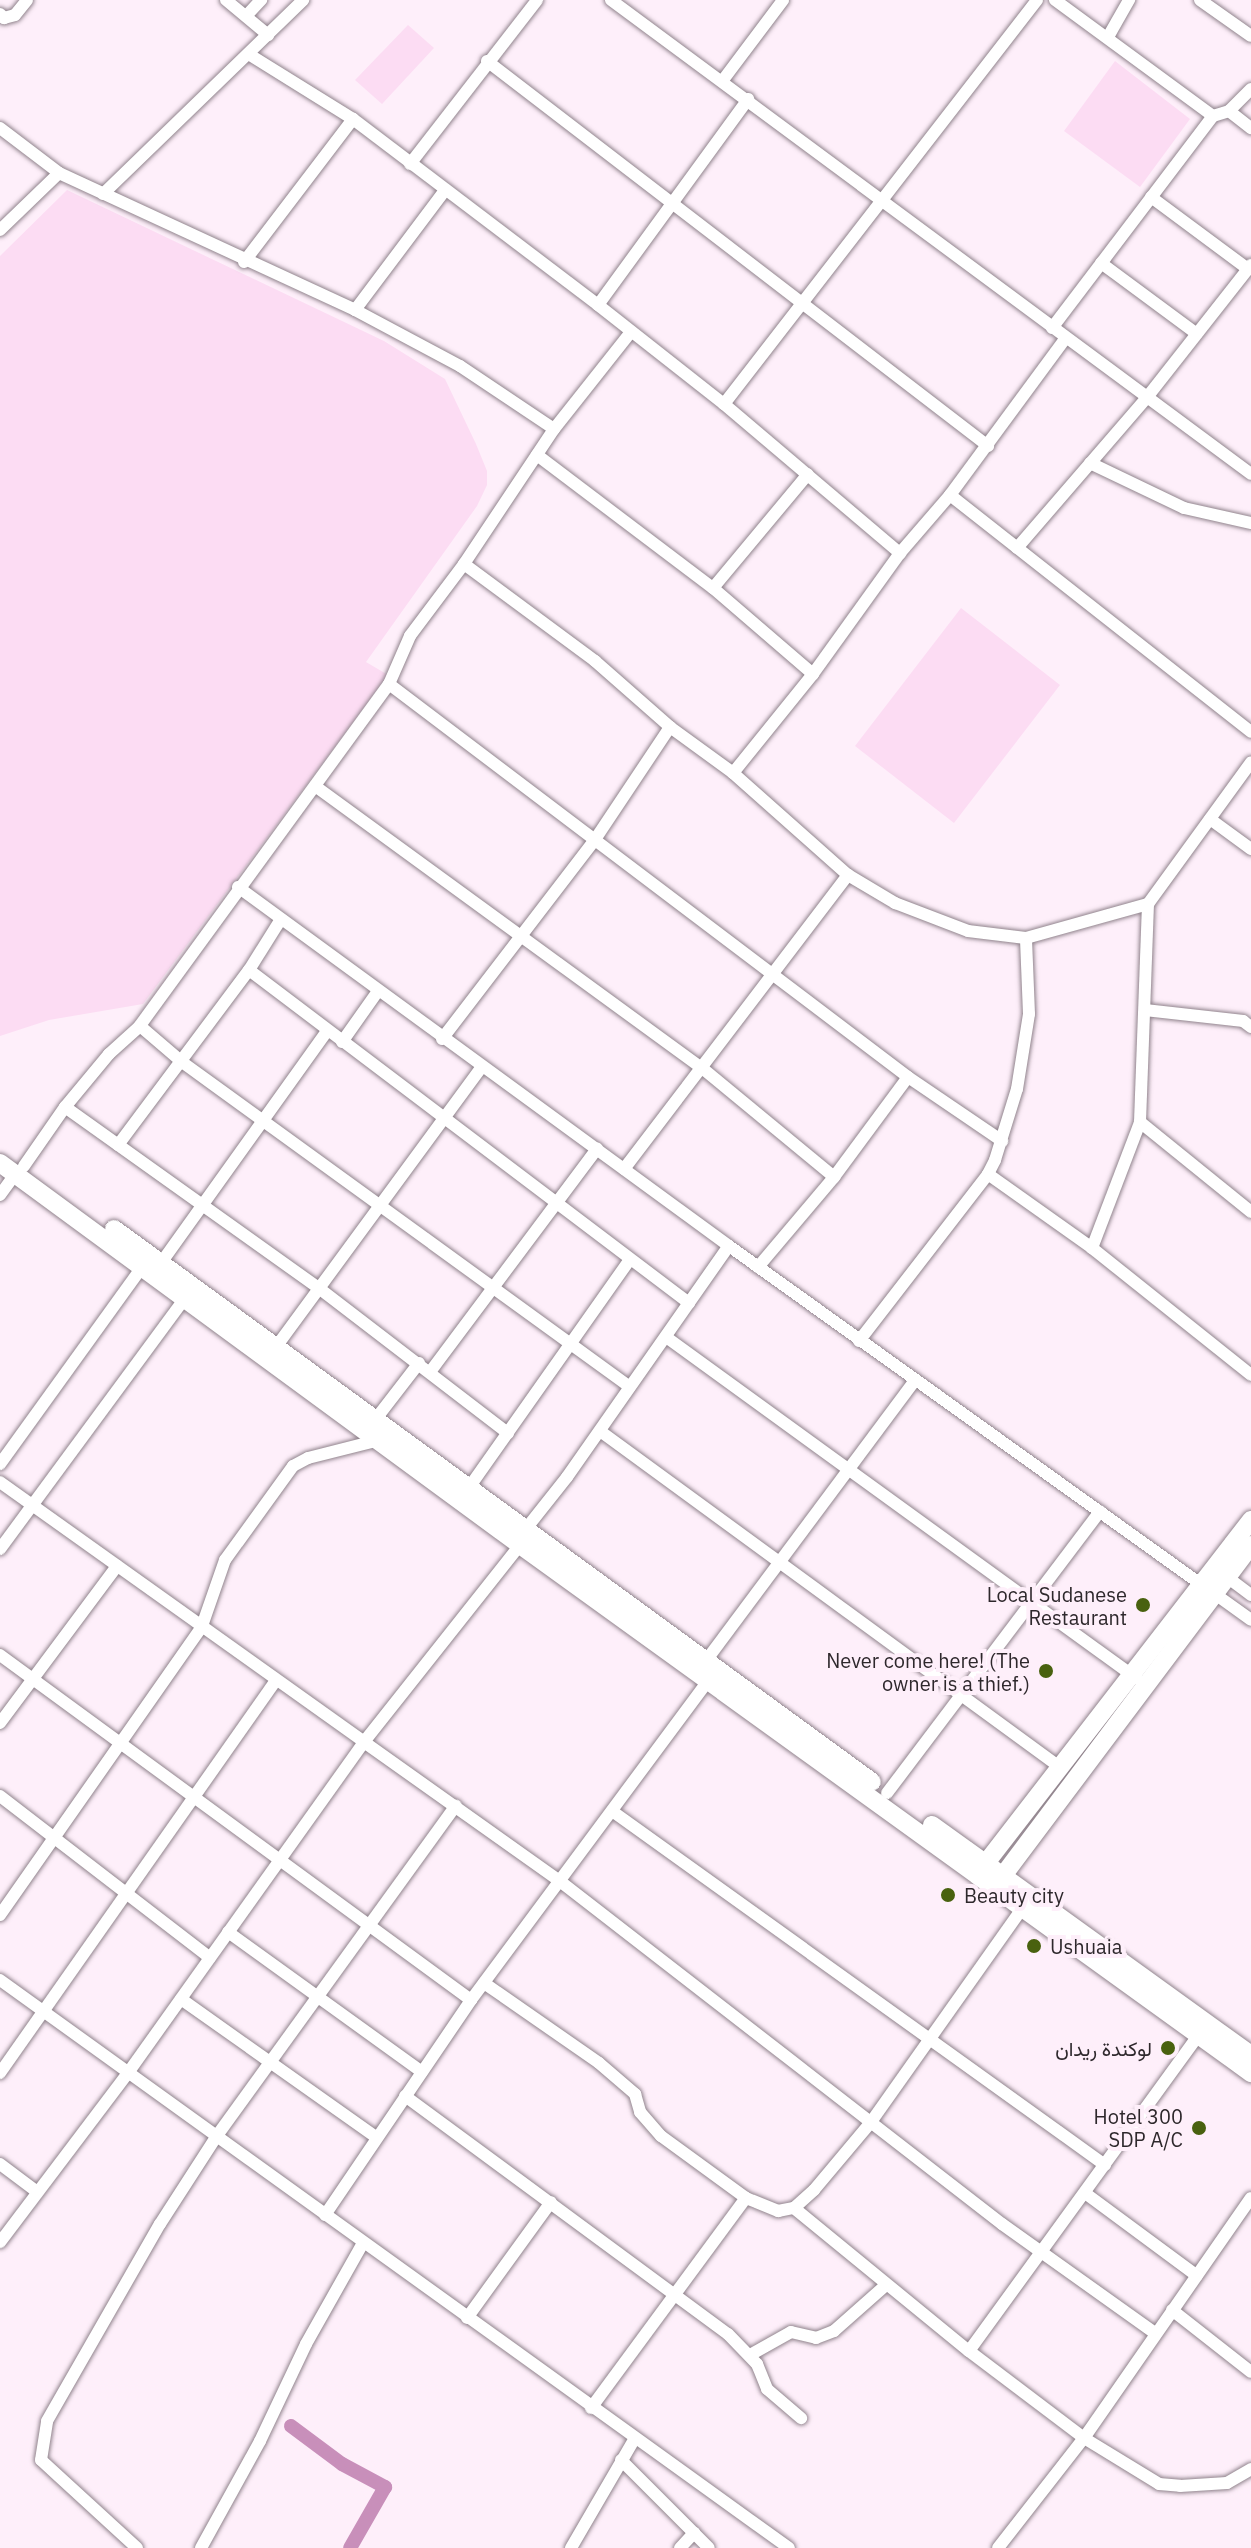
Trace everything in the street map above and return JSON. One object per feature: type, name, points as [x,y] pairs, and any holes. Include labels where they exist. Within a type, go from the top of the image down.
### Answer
[{"type":"main road","points":[[0,1148],[13,1167],[276,1347],[468,1489],[522,1538]]},
{"type":"main road","points":[[152,1265],[186,1297],[379,1440],[887,1793],[982,1869]]},
{"type":"main road","points":[[999,1880],[1139,1680],[1208,1589],[1251,1520]]},
{"type":"main road","points":[[1208,1589],[1227,1577],[1251,1545]]},
{"type":"main road","points":[[710,1671],[982,1869],[1251,2055]]},
{"type":"main road","points":[[982,1869],[1061,1768],[1139,1680]]},
{"type":"main road","points":[[999,1880],[1024,1906],[1251,2073]]},
{"type":"street","points":[[0,14],[4,18],[15,15],[27,0]]},
{"type":"street","points":[[226,0],[268,35]]},
{"type":"street","points":[[247,15],[261,0]]},
{"type":"street","points":[[103,194],[250,55],[303,0]]},
{"type":"street","points":[[410,164],[537,0]]},
{"type":"street","points":[[611,0],[1251,474]]},
{"type":"street","points":[[723,80],[783,0]]},
{"type":"street","points":[[724,404],[800,304],[884,202],[1037,0]]},
{"type":"street","points":[[1055,0],[1213,116]]},
{"type":"street","points":[[1108,37],[1129,0]]},
{"type":"street","points":[[1200,0],[1251,36]]},
{"type":"street","points":[[250,55],[353,119],[598,305],[724,404],[900,553]]},
{"type":"street","points":[[487,61],[988,446]]},
{"type":"street","points":[[1052,328],[1213,116],[1229,111],[1251,89]]},
{"type":"street","points":[[598,305],[748,99]]},
{"type":"street","points":[[1229,111],[1251,128]]},
{"type":"street","points":[[244,262],[353,119]]},
{"type":"street","points":[[0,128],[59,173],[244,262],[355,310],[460,366],[554,429]]},
{"type":"street","points":[[0,230],[59,173]]},
{"type":"street","points":[[355,310],[445,190]]},
{"type":"street","points":[[1017,548],[1148,396],[1249,267],[1151,197]]},
{"type":"street","points":[[1101,263],[1197,334]]},
{"type":"street","points":[[0,1195],[13,1167],[109,1054],[140,1026],[238,887],[389,684],[410,636],[464,564],[554,429],[631,332]]},
{"type":"street","points":[[733,773],[813,674],[900,553],[988,446],[1065,339]]},
{"type":"street","points":[[537,455],[713,588],[813,674]]},
{"type":"street","points":[[1090,463],[1184,508],[1251,523]]},
{"type":"street","points":[[713,588],[808,474]]},
{"type":"street","points":[[950,495],[1251,732]]},
{"type":"street","points":[[464,564],[595,661],[670,727],[733,773],[848,875],[934,921],[968,931],[1026,938],[1148,904]]},
{"type":"street","points":[[389,684],[908,1077],[1002,1141]]},
{"type":"street","points":[[442,1039],[594,841],[670,727]]},
{"type":"street","points":[[1092,1248],[1140,1122],[1148,904],[1251,762]]},
{"type":"street","points":[[315,786],[702,1068],[834,1177]]},
{"type":"street","points":[[1210,819],[1251,849]]},
{"type":"street","points":[[624,1169],[848,875]]},
{"type":"street","points":[[238,887],[859,1341],[1251,1620]]},
{"type":"street","points":[[118,1145],[249,970],[281,919]]},
{"type":"street","points":[[859,1341],[988,1174],[1002,1141],[1017,1089],[1029,1014],[1026,938]]},
{"type":"street","points":[[249,970],[689,1303]]},
{"type":"street","points":[[342,1042],[378,991]]},
{"type":"street","points":[[1145,1010],[1248,1020]]},
{"type":"street","points":[[140,1026],[182,1062],[630,1387]]},
{"type":"street","points":[[0,1464],[202,1203],[327,1031]]},
{"type":"street","points":[[276,1347],[482,1067]]},
{"type":"street","points":[[758,1267],[834,1177],[908,1077]]},
{"type":"street","points":[[65,1107],[320,1289],[508,1433]]},
{"type":"street","points":[[1140,1122],[1250,1209]]},
{"type":"street","points":[[430,1372],[597,1149]]},
{"type":"street","points":[[988,1174],[1092,1248],[1251,1375]]},
{"type":"street","points":[[0,2242],[128,2073],[364,1742],[522,1538],[729,1246]]},
{"type":"street","points":[[468,1489],[630,1259]]},
{"type":"street","points":[[0,1549],[186,1297]]},
{"type":"street","points":[[666,1337],[1139,1680]]},
{"type":"street","points":[[375,1420],[419,1363]]},
{"type":"street","points":[[325,2215],[471,2000],[561,1882],[710,1671],[777,1562],[850,1472],[915,1380]]},
{"type":"street","points":[[600,1431],[1061,1768]]},
{"type":"street","points":[[0,1915],[58,1837],[202,1626],[225,1560],[293,1466],[308,1458],[379,1440]]},
{"type":"street","points":[[0,1482],[561,1882],[1041,2253],[1156,2334]]},
{"type":"street","points":[[887,1793],[1100,1511]]},
{"type":"street","points":[[0,1723],[117,1566]]},
{"type":"street","points":[[1227,1577],[1251,1595]]},
{"type":"street","points":[[0,1655],[282,1858],[367,1926],[471,2000]]},
{"type":"street","points":[[0,2073],[276,1680]]},
{"type":"street","points":[[0,1796],[58,1837],[210,1958]]},
{"type":"street","points":[[137,2548],[41,2460],[47,2421],[160,2224],[216,2137],[456,1806]]},
{"type":"street","points":[[612,1811],[1105,2165]]},
{"type":"street","points":[[484,1983],[599,2063],[635,2094],[640,2112],[655,2130],[746,2198],[773,2211],[794,2208],[814,2190],[871,2122],[1024,1906]]},
{"type":"street","points":[[228,1932],[422,2072]]},
{"type":"street","points":[[0,1980],[789,2548]]},
{"type":"street","points":[[181,1999],[376,2137]]},
{"type":"street","points":[[969,2351],[1199,2034]]},
{"type":"street","points":[[405,2096],[676,2293],[750,2355],[767,2389],[801,2418]]},
{"type":"street","points":[[0,2164],[36,2191]]},
{"type":"street","points":[[1085,2193],[1197,2276]]},
{"type":"street","points":[[591,2408],[746,2198]]},
{"type":"street","points":[[998,2548],[1084,2438],[1251,2198]]},
{"type":"street","points":[[467,2318],[551,2202]]},
{"type":"street","points":[[794,2208],[969,2351],[1084,2438],[1159,2484],[1227,2483],[1251,2469]]},
{"type":"street","points":[[201,2548],[260,2441],[306,2344],[363,2243]]},
{"type":"street","points":[[750,2355],[791,2332],[823,2338],[841,2328],[886,2285]]},
{"type":"street","points":[[1172,2310],[1251,2372]]},
{"type":"street","points":[[571,2548],[635,2438]]},
{"type":"street","points":[[621,2460],[709,2548]]},
{"type":"street","points":[[680,2548],[694,2533]]},
{"type":"shaded area","points":[[408,25],[434,48],[382,104],[355,80]]},
{"type":"shaded area","points":[[1115,61],[1190,119],[1140,187],[1064,131]]},
{"type":"shaded area","points":[[67,190],[384,341],[445,379],[487,471],[487,485],[477,506],[366,662],[388,675],[143,1004],[49,1020],[0,1036],[0,256]]},
{"type":"shaded area","points":[[961,608],[1060,685],[954,823],[855,746]]},
{"type":"waterway","points":[[291,2426],[342,2464],[385,2487],[350,2548]]},
{"type":"place","name":"Local Sudanese Restaurant","points":[[1143,1605]]},
{"type":"place","name":"Never come here! (The owner is a thief.)","points":[[1046,1671]]},
{"type":"place","name":"Beauty city","points":[[948,1895]]},
{"type":"place","name":"Ushuaia","points":[[1034,1946]]},
{"type":"place","name":"لوكندة ريدان","points":[[1168,2048]]},
{"type":"place","name":"Hotel 300 SDP A/C","points":[[1199,2128]]}]
